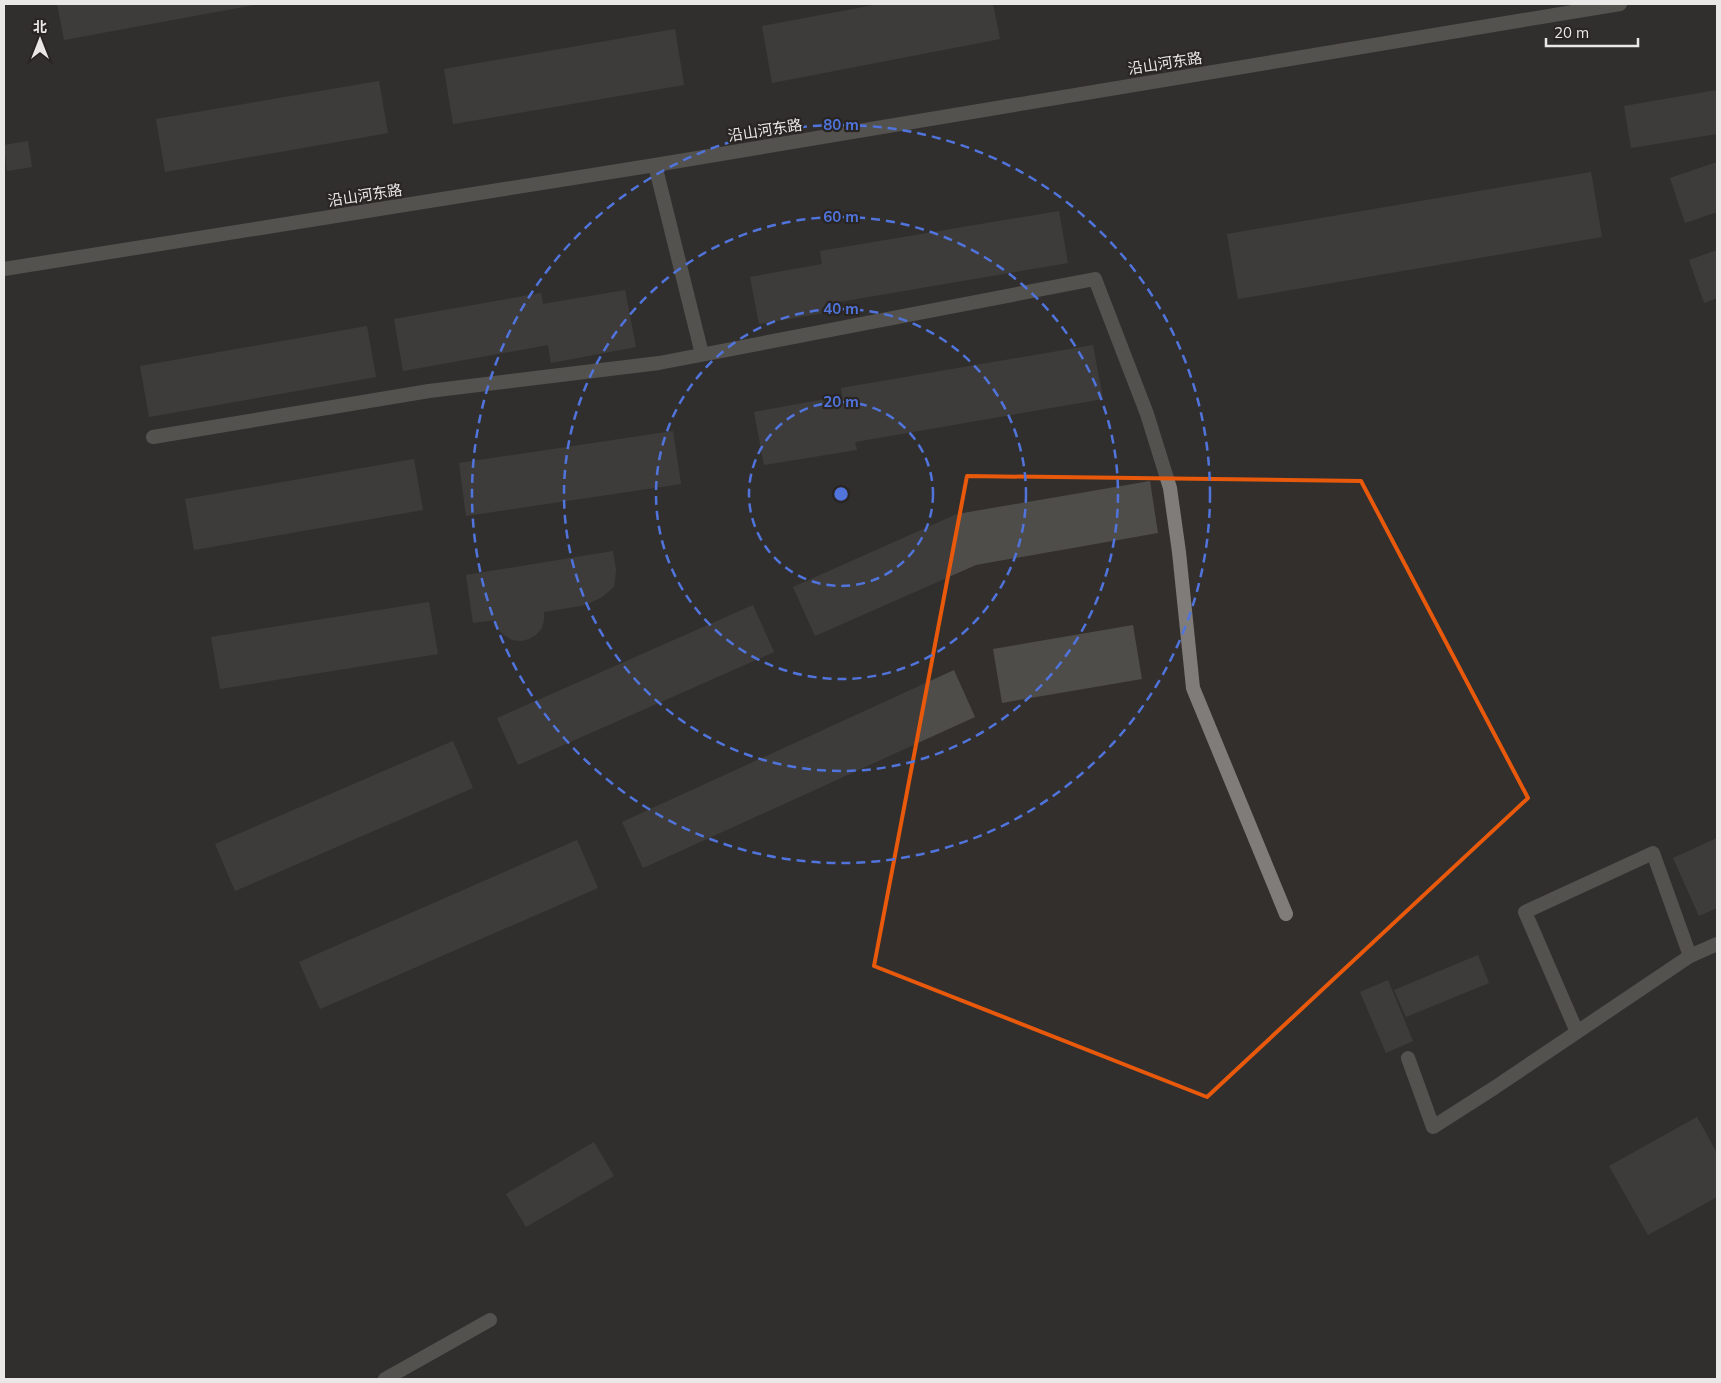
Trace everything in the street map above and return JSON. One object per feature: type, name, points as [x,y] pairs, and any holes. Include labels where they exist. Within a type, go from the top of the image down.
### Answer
[{"type":"street","name":"沿山河东路","points":[[4,269],[655,165],[1620,4]]},
{"type":"street","points":[[655,165],[702,354]]},
{"type":"street","points":[[153,437],[429,391],[659,362],[1094,279],[1147,414],[1170,488],[1179,552],[1193,688],[1286,914]]},
{"type":"street","points":[[1577,1032],[1525,912],[1653,853],[1690,956]]},
{"type":"street","points":[[1408,1058],[1433,1126],[1494,1088],[1690,956],[1717,944]]},
{"type":"street","points":[[385,1379],[490,1320]]},
{"type":"highlighted area","points":[[967,476],[1361,481],[1528,798],[1207,1097],[874,966]]},
{"type":"building","points":[[57,4],[254,4],[254,5],[64,40]]},
{"type":"building","points":[[880,4],[993,4],[1000,39],[772,83],[762,26]]},
{"type":"building","points":[[675,29],[684,85],[453,124],[444,69]]},
{"type":"building","points":[[379,81],[388,133],[165,172],[156,119]]},
{"type":"building","points":[[1717,90],[1717,134],[1631,148],[1624,106]]},
{"type":"building","points":[[28,141],[32,167],[7,171],[4,145]]},
{"type":"building","points":[[1717,162],[1717,212],[1685,223],[1670,178]]},
{"type":"building","points":[[1591,172],[1602,237],[1238,299],[1227,234]]},
{"type":"building","points":[[1059,211],[1068,263],[839,302],[841,310],[759,324],[750,277],[822,264],[820,251]]},
{"type":"building","points":[[1717,250],[1717,298],[1704,303],[1689,260]]},
{"type":"building","points":[[625,290],[636,347],[551,363],[548,345],[403,371],[394,319],[541,293],[543,304]]},
{"type":"building","points":[[367,326],[376,377],[149,417],[140,366]]},
{"type":"building","points":[[1093,345],[1103,399],[855,442],[857,450],[764,465],[754,412],[842,396],[841,388]]},
{"type":"building","points":[[673,431],[681,484],[466,516],[459,463]]},
{"type":"building","points":[[414,459],[423,510],[194,550],[185,499]]},
{"type":"building","points":[[1150,481],[1158,533],[976,565],[815,636],[793,587],[957,514]]},
{"type":"building","points":[[613,551],[616,570],[614,587],[602,597],[586,605],[544,612],[542,628],[529,639],[521,641],[512,640],[498,629],[495,620],[473,623],[466,575]]},
{"type":"building","points":[[429,602],[438,654],[220,689],[211,637]]},
{"type":"building","points":[[753,605],[774,652],[518,765],[497,718]]},
{"type":"building","points":[[1133,625],[1142,679],[1002,703],[993,649]]},
{"type":"building","points":[[954,670],[975,717],[643,868],[622,822]]},
{"type":"building","points":[[453,741],[473,788],[235,891],[215,844]]},
{"type":"building","points":[[1717,838],[1717,908],[1699,916],[1673,858]]},
{"type":"building","points":[[577,840],[598,888],[320,1009],[299,962]]},
{"type":"building","points":[[1478,955],[1489,983],[1406,1017],[1394,990]]},
{"type":"building","points":[[1388,980],[1413,1041],[1386,1053],[1360,992]]},
{"type":"building","points":[[1697,1117],[1717,1153],[1717,1197],[1648,1235],[1609,1166]]},
{"type":"building","points":[[594,1142],[614,1176],[526,1227],[506,1194]]}]
